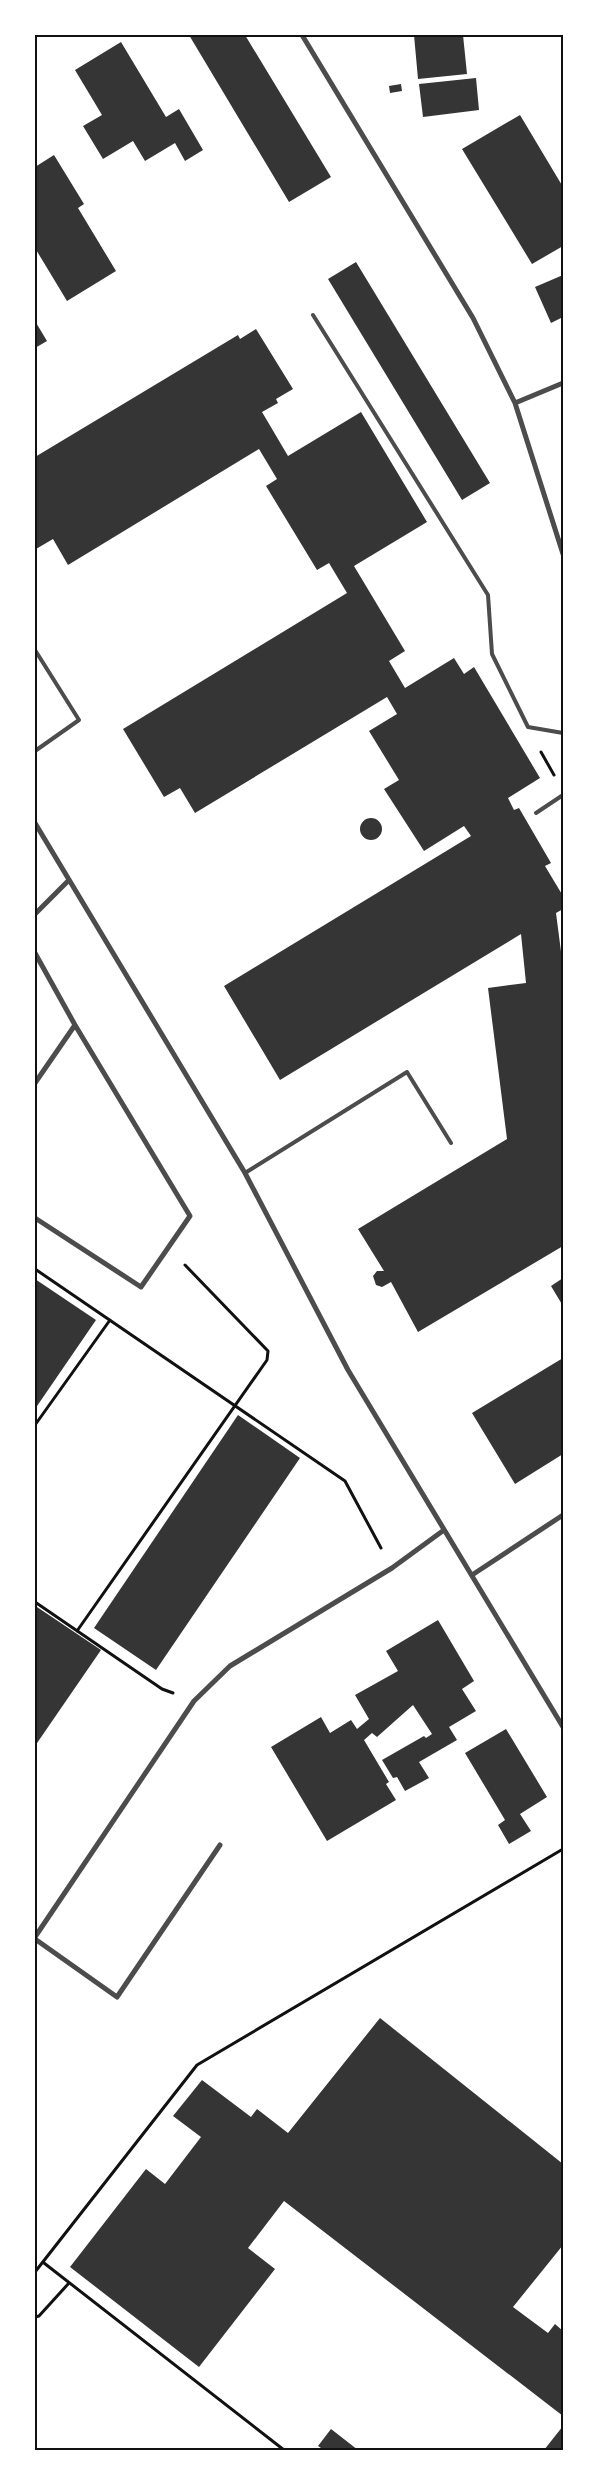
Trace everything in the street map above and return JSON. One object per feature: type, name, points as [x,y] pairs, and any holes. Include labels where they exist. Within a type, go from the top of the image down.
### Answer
[{"type":"street","points":[[302,35],[473,318],[515,403],[563,554]]},
{"type":"street","points":[[515,403],[563,383]]},
{"type":"street","points":[[35,823],[68,881],[245,1173],[348,1370],[563,1727]]},
{"type":"street","points":[[35,914],[68,881]]},
{"type":"street","points":[[35,954],[75,1025],[190,1216],[141,1287],[35,1218]]},
{"type":"street","points":[[35,1083],[75,1025]]},
{"type":"street","points":[[472,1575],[563,1515]]},
{"type":"street","points":[[220,1845],[117,1997],[35,1938],[194,1701],[230,1666],[392,1568],[444,1530]]},
{"type":"lane","points":[[313,315],[488,595],[492,654],[528,727],[563,733]]},
{"type":"lane","points":[[35,650],[79,720],[35,751]]},
{"type":"lane","points":[[536,813],[563,795]]},
{"type":"lane","points":[[245,1173],[407,1072],[451,1143]]},
{"type":"path","points":[[528,727],[559,783]]},
{"type":"path","points":[[77,1631],[267,1360],[268,1351],[168,1248]]},
{"type":"path","points":[[35,1269],[345,1480],[392,1568]]},
{"type":"path","points":[[35,1425],[110,1320]]},
{"type":"path","points":[[35,1602],[162,1689],[194,1701]]},
{"type":"path","points":[[35,2272],[44,2263],[197,2065],[563,1849]]},
{"type":"path","points":[[44,2263],[284,2450]]},
{"type":"path","points":[[35,2317],[39,2316],[69,2283]]},
{"type":"building","points":[[189,35],[245,35],[331,177],[289,202]]},
{"type":"building","points":[[414,35],[463,35],[467,74],[418,79]]},
{"type":"building","points":[[121,42],[166,117],[179,109],[203,150],[185,161],[175,143],[145,161],[133,141],[103,159],[83,126],[102,115],[75,70]]},
{"type":"building","points":[[476,78],[479,110],[423,117],[419,84]]},
{"type":"building","points":[[401,84],[402,91],[390,93],[389,86]]},
{"type":"building","points":[[520,115],[563,187],[563,246],[532,264],[462,149]]},
{"type":"building","points":[[54,155],[84,204],[78,208],[116,271],[67,301],[35,248],[35,167]]},
{"type":"building","points":[[356,262],[490,483],[462,500],[328,279]]},
{"type":"building","points":[[563,275],[563,317],[551,323],[535,287]]},
{"type":"building","points":[[35,321],[47,341],[35,348]]},
{"type":"building","points":[[256,329],[293,389],[276,399],[278,403],[262,412],[288,456],[361,412],[427,522],[354,566],[405,651],[389,661],[405,688],[454,658],[464,674],[474,667],[540,778],[508,798],[514,810],[519,808],[551,863],[545,866],[563,896],[563,909],[556,913],[563,967],[563,1246],[418,1332],[391,1282],[382,1287],[376,1285],[373,1276],[377,1271],[384,1271],[358,1229],[507,1139],[488,988],[526,983],[521,934],[280,1080],[224,986],[471,836],[464,826],[424,851],[384,789],[399,780],[369,731],[397,714],[387,697],[195,813],[180,788],[164,797],[123,729],[347,593],[329,563],[317,570],[266,486],[277,479],[259,449],[68,565],[53,539],[36,549],[35,547],[35,457],[238,335],[240,339]]},
{"type":"building","points":[[371,818],[379,821],[382,829],[379,837],[371,840],[363,837],[360,829],[363,821]]},
{"type":"building","points":[[563,1278],[563,1306],[551,1286]]},
{"type":"building","points":[[35,1279],[96,1320],[35,1409]]},
{"type":"building","points":[[563,1358],[563,1454],[515,1484],[472,1413]]},
{"type":"building","points":[[238,1415],[300,1458],[156,1670],[94,1628]]},
{"type":"building","points":[[37,1607],[101,1650],[35,1746],[35,1610]]},
{"type":"building","points":[[438,1620],[474,1681],[462,1689],[476,1711],[449,1727],[457,1740],[419,1762],[429,1778],[405,1791],[397,1777],[393,1778],[382,1760],[424,1736],[426,1738],[432,1734],[413,1705],[377,1737],[372,1733],[364,1740],[389,1782],[386,1784],[396,1800],[327,1841],[271,1747],[321,1717],[330,1733],[351,1720],[357,1729],[369,1719],[355,1695],[398,1671],[386,1651]]},
{"type":"building","points":[[506,1729],[547,1797],[520,1814],[531,1831],[509,1844],[498,1825],[505,1820],[465,1753]]},
{"type":"building","points":[[380,2018],[563,2164],[563,2245],[513,2307],[548,2333],[555,2324],[563,2331],[563,2416],[284,2201],[248,2248],[275,2269],[199,2367],[70,2267],[146,2169],[165,2184],[201,2137],[173,2116],[202,2080],[251,2117],[257,2109],[288,2133]]},
{"type":"building","points":[[563,2426],[563,2450],[544,2450]]},
{"type":"building","points":[[331,2429],[358,2450],[324,2450],[318,2446]]}]
